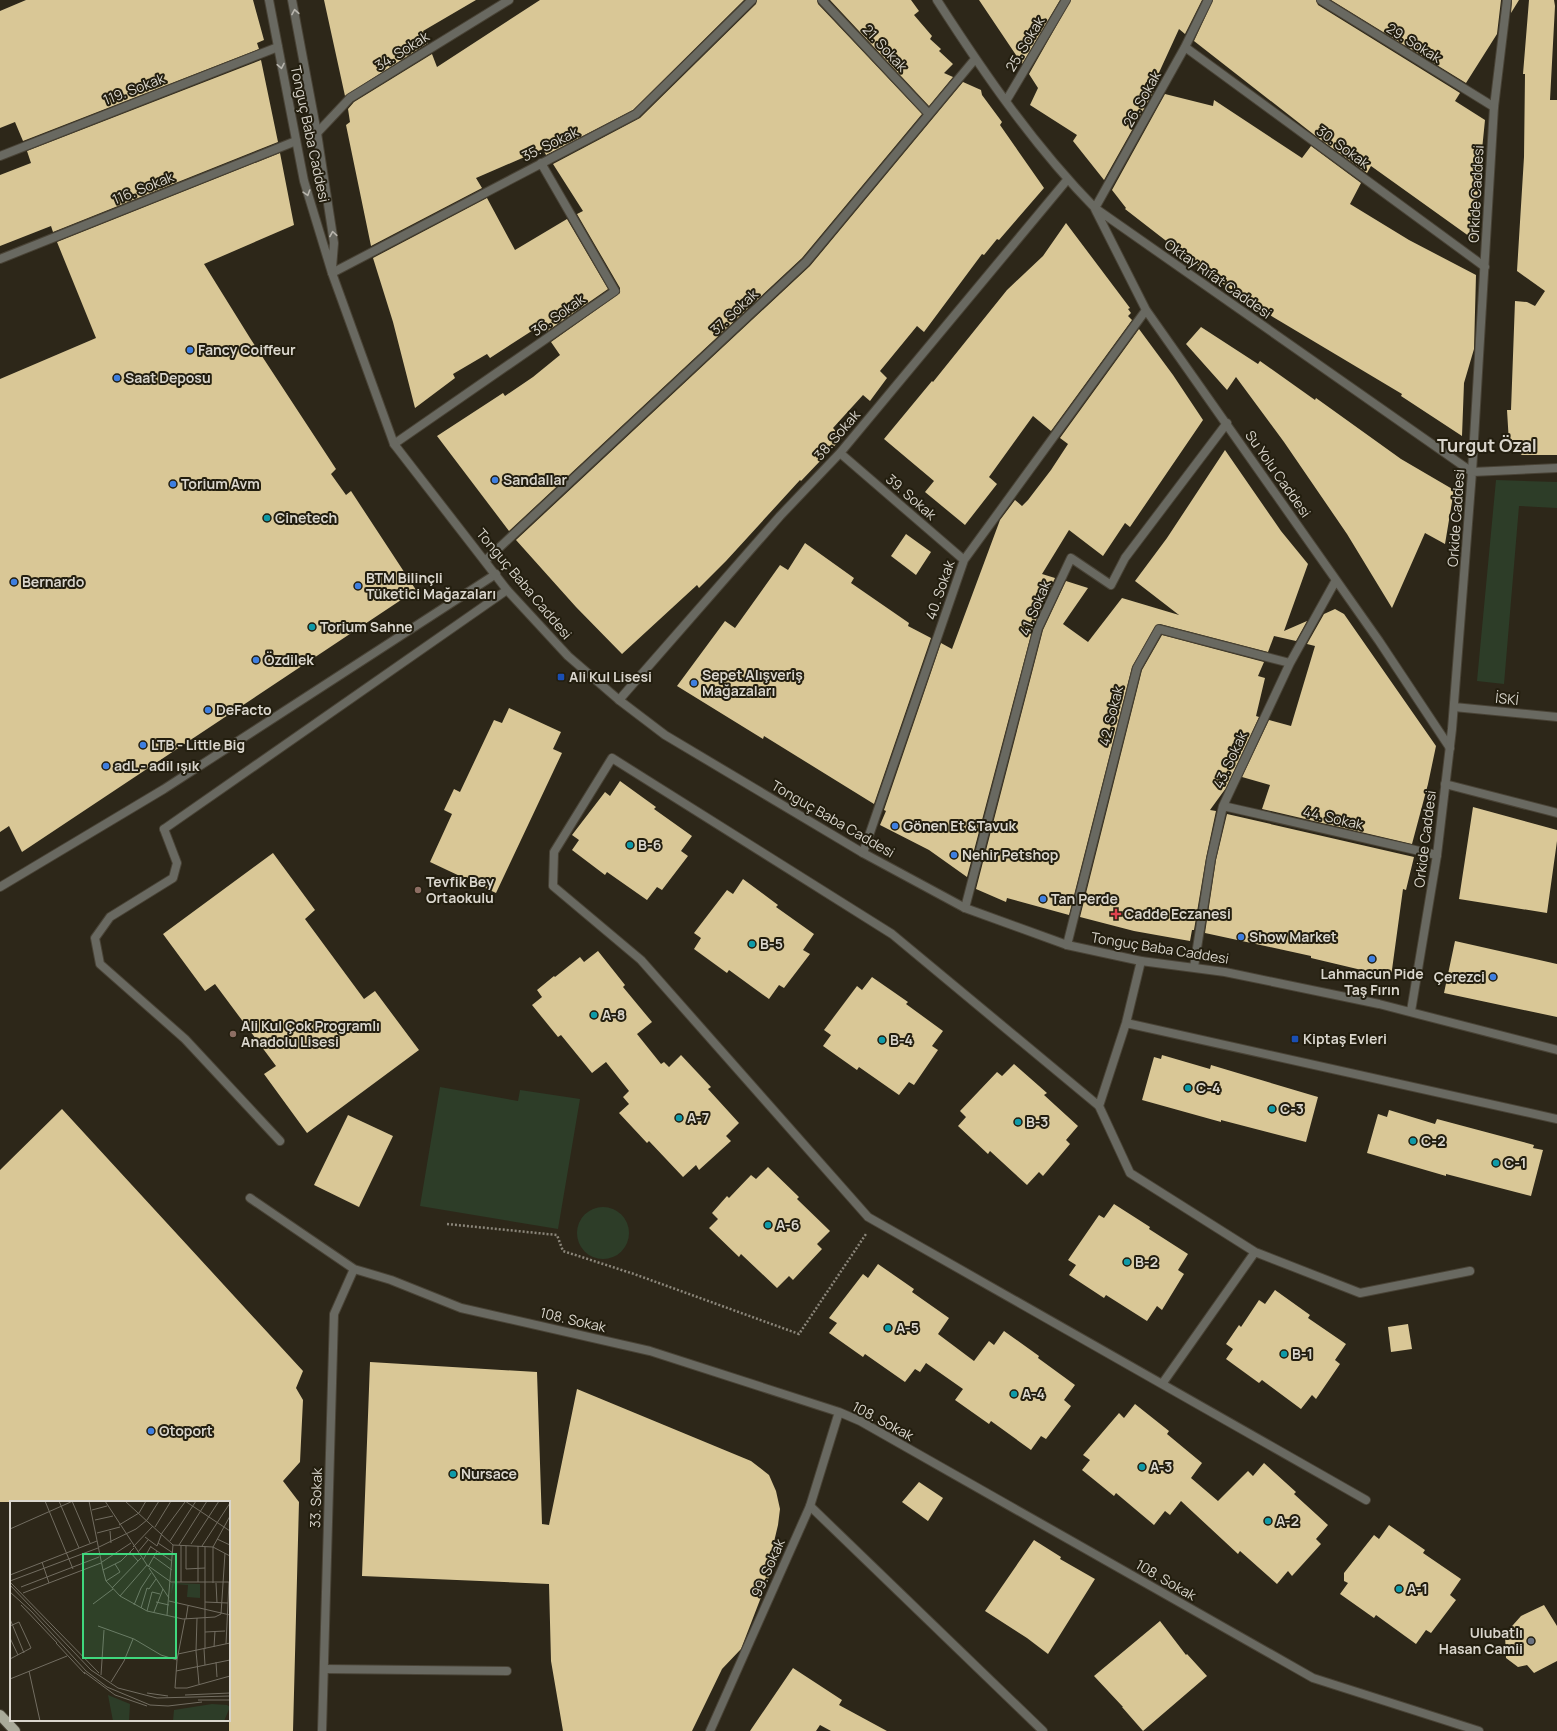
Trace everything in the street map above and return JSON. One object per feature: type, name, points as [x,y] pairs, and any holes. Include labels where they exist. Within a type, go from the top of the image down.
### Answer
[{"type":"main road","points":[[0,1715],[15,1731]]},
{"type":"street","name":"Tonguç Baba Caddesi","points":[[269,0],[304,181],[332,273],[394,444],[508,590],[568,656],[619,700],[665,735],[864,853],[965,908],[1067,945],[1141,961],[1225,972],[1411,1011],[1557,1050]]},
{"type":"street","name":"Tonguç Baba Caddesi","points":[[292,0],[317,133],[334,243],[332,273]]},
{"type":"street","name":"34. Sokak","points":[[317,133],[350,98],[509,0]]},
{"type":"street","name":"35. Sokak","points":[[332,273],[541,163],[576,147],[636,114],[752,0]]},
{"type":"street","name":"21. Sokak","points":[[822,0],[929,114]]},
{"type":"street","name":"Oktay Rıfat Caddesi","points":[[937,0],[975,59],[1006,101],[1067,180],[1095,208],[1472,472]]},
{"type":"street","name":"25. Sokak","points":[[1006,101],[1066,0]]},
{"type":"street","name":"26. Sokak","points":[[1095,208],[1186,47],[1208,0]]},
{"type":"street","name":"29. Sokak","points":[[1321,0],[1494,107]]},
{"type":"street","name":"Orkide Caddesi","points":[[1411,1011],[1437,855],[1454,707],[1472,472],[1494,107],[1507,0]]},
{"type":"street","name":"119. Sokak","points":[[0,156],[278,47]]},
{"type":"street","name":"30. Sokak","points":[[1186,47],[1484,267]]},
{"type":"street","name":"37. Sokak","points":[[486,560],[806,262],[975,59]]},
{"type":"street","name":"116. Sokak","points":[[0,259],[296,141]]},
{"type":"street","name":"36. Sokak","points":[[394,444],[615,291],[541,163]]},
{"type":"street","name":"38. Sokak","points":[[619,700],[780,516],[840,453],[1067,180]]},
{"type":"street","name":"Su Yolu Caddesi","points":[[1095,208],[1146,310],[1379,641],[1450,748]]},
{"type":"street","name":"40. Sokak","points":[[864,853],[964,560],[1146,310]]},
{"type":"street","name":"41. Sokak","points":[[965,908],[1038,628],[1071,558],[1111,585],[1125,558],[1227,423]]},
{"type":"street","name":"39. Sokak","points":[[840,453],[964,560]]},
{"type":"street","points":[[1472,472],[1557,468]]},
{"type":"street","points":[[0,887],[164,789],[496,574]]},
{"type":"street","name":"43. Sokak","points":[[1194,967],[1211,859],[1223,806],[1290,664],[1336,580]]},
{"type":"street","points":[[280,1141],[186,1040],[100,964],[95,938],[110,917],[173,878],[178,863],[164,829],[508,590]]},
{"type":"street","name":"42. Sokak","points":[[1067,945],[1137,668],[1158,629],[1290,664]]},
{"type":"street","name":"İSKİ","points":[[1454,707],[1557,717]]},
{"type":"street","points":[[1366,1500],[868,1217],[641,960],[553,886],[554,852],[612,758],[892,934],[1099,1106],[1130,1173],[1255,1252],[1360,1293],[1470,1271]]},
{"type":"street","points":[[1445,784],[1557,813]]},
{"type":"street","name":"44. Sokak","points":[[1223,806],[1437,855]]},
{"type":"street","points":[[1099,1106],[1126,1023],[1141,961]]},
{"type":"street","points":[[1126,1023],[1557,1119]]},
{"type":"street","name":"108. Sokak","points":[[250,1198],[354,1269],[391,1280],[461,1308],[650,1351],[839,1412],[860,1421],[1313,1678],[1479,1731]]},
{"type":"street","points":[[1162,1384],[1255,1252]]},
{"type":"street","name":"33. Sokak","points":[[322,1731],[334,1314],[354,1269]]},
{"type":"street","name":"99. Sokak","points":[[710,1731],[810,1506],[839,1412]]},
{"type":"street","points":[[810,1506],[1043,1731]]},
{"type":"street","points":[[324,1669],[506,1671]]},
{"type":"path","points":[[448,1224],[557,1235],[563,1251],[634,1274],[799,1334],[875,1221]]},
{"type":"green space","points":[[1496,480],[1557,482],[1557,508],[1519,506],[1504,684],[1477,681]]},
{"type":"green space","points":[[440,1087],[518,1101],[520,1090],[580,1099],[558,1229],[420,1206]]},
{"type":"green space","points":[[603,1207],[617,1211],[625,1219],[629,1233],[625,1247],[617,1255],[603,1259],[589,1255],[581,1247],[577,1233],[581,1219],[589,1211]]},
{"type":"building","points":[[26,0],[253,0],[264,40],[257,43],[259,49],[23,141],[15,122],[0,128],[0,11]]},
{"type":"building","points":[[324,0],[476,0],[423,31],[428,43],[345,96]]},
{"type":"building","points":[[540,0],[744,0],[633,110],[546,155],[543,149],[476,178],[482,188],[371,246],[346,125],[350,122],[348,109],[354,102],[432,54],[437,67]]},
{"type":"building","points":[[757,0],[817,0],[818,4],[922,114],[802,258],[509,531],[437,436],[503,393],[505,396],[533,377],[560,355],[551,342],[620,293],[620,288],[577,214],[583,211],[553,164],[640,118],[756,4]]},
{"type":"building","points":[[830,0],[911,0],[919,11],[914,15],[932,36],[930,39],[941,49],[939,51],[953,64],[944,73],[953,77],[929,106]]},
{"type":"building","points":[[979,0],[1060,0],[1022,64]]},
{"type":"building","points":[[1071,0],[1202,0],[1185,34],[1179,29],[1151,90],[1154,91],[1104,180],[1073,141],[1077,135],[1030,105],[1038,88],[1029,74]]},
{"type":"building","points":[[1213,0],[1316,0],[1318,5],[1460,93],[1455,101],[1485,120],[1473,239],[1371,166],[1367,173],[1317,137],[1194,41]]},
{"type":"building","points":[[1331,0],[1501,0],[1497,34],[1466,83]]},
{"type":"building","points":[[1519,0],[1511,13],[1512,1]]},
{"type":"building","points":[[1529,0],[1554,0],[1555,6],[1550,100],[1557,100],[1557,455],[1522,455],[1509,443],[1507,410],[1511,410],[1515,301],[1527,302],[1535,306],[1545,291],[1517,271],[1524,157],[1525,74],[1523,74]]},
{"type":"building","points":[[261,60],[278,142],[53,232],[51,226],[0,246],[0,175],[31,163],[27,151]]},
{"type":"building","points":[[963,82],[981,90],[982,95],[1002,122],[1000,125],[1044,188],[999,240],[997,239],[984,255],[982,254],[924,332],[917,326],[880,371],[887,378],[870,401],[863,395],[833,428],[842,438],[801,481],[800,480],[726,561],[699,588],[697,585],[622,654],[576,607],[516,540],[810,266]]},
{"type":"building","points":[[1165,94],[1213,106],[1214,100],[1302,158],[1311,146],[1361,183],[1350,204],[1409,240],[1476,275],[1474,349],[1464,383],[1462,436],[1401,396],[1402,394],[1273,317],[1214,278],[1125,209],[1126,208],[1112,190]]},
{"type":"building","name":"Torium Avm","points":[[280,153],[294,225],[204,264],[250,338],[336,469],[331,474],[346,495],[351,491],[416,590],[22,852],[9,826],[0,832],[0,379],[96,338],[57,242]]},
{"type":"building","points":[[487,198],[515,250],[567,219],[608,289],[546,332],[541,325],[490,358],[487,354],[453,374],[455,378],[415,408],[393,322],[373,258]]},
{"type":"building","points":[[1066,223],[1130,308],[1128,309],[1131,313],[1128,316],[1132,320],[1051,431],[1033,416],[989,477],[997,484],[965,525],[925,492],[934,481],[884,439],[932,381],[933,382],[1007,290],[1043,256]]},
{"type":"building","points":[[1201,327],[1258,364],[1260,361],[1315,400],[1316,398],[1401,459],[1454,490],[1445,544],[1425,533],[1392,608],[1347,534],[1284,442],[1236,377],[1227,390],[1186,344]]},
{"type":"building","points":[[1139,329],[1173,375],[1203,420],[1130,527],[1125,523],[1103,556],[1069,530],[1042,574],[1055,578],[1033,627],[967,877],[929,850],[880,825],[886,811],[884,810],[941,643],[952,649],[1000,520],[1015,500],[1022,506],[1051,470],[1068,444],[1060,438]]},
{"type":"building","points":[[1225,450],[1281,531],[1308,564],[1284,631],[1307,621],[1296,641],[1274,636],[1268,652],[1160,624],[1156,625],[1132,667],[1069,915],[1007,898],[1006,902],[976,889],[1043,630],[1066,581],[1088,588],[1063,624],[1088,642],[1122,598],[1179,615],[1135,581],[1167,538]]},
{"type":"building","points":[[906,534],[931,552],[916,575],[891,556]]},
{"type":"building","points":[[805,543],[854,578],[851,583],[909,623],[908,626],[931,638],[874,804],[764,736],[763,739],[677,686],[725,621],[735,628],[780,565],[788,570]]},
{"type":"building","points":[[1335,609],[1344,614],[1436,746],[1428,784],[1412,844],[1262,809],[1270,785],[1242,777],[1269,720],[1291,726],[1315,646],[1307,644],[1324,614]]},
{"type":"building","points":[[1162,635],[1264,662],[1258,676],[1265,678],[1256,716],[1259,717],[1226,788],[1210,810],[1216,811],[1206,858],[1194,930],[1192,930],[1190,941],[1134,931],[1080,917],[1142,670]]},
{"type":"building","points":[[509,708],[561,732],[553,749],[562,753],[496,893],[430,862],[452,814],[444,810],[454,789],[460,792],[494,720],[502,723]]},
{"type":"building","name":"B-6","points":[[620,781],[656,807],[654,809],[692,836],[681,851],[688,856],[662,890],[657,887],[647,900],[607,872],[605,875],[572,850],[579,840],[572,835],[605,792],[610,796]]},
{"type":"building","points":[[1473,807],[1557,830],[1557,841],[1547,913],[1459,899]]},
{"type":"building","points":[[1227,814],[1414,857],[1406,890],[1403,889],[1391,977],[1311,958],[1311,956],[1205,933],[1216,860]]},
{"type":"building","points":[[273,853],[315,910],[305,919],[364,999],[375,991],[419,1050],[307,1133],[264,1074],[276,1066],[215,984],[205,991],[163,934]]},
{"type":"building","name":"B-5","points":[[743,879],[778,905],[776,907],[814,934],[803,950],[810,954],[784,988],[779,985],[769,999],[729,970],[727,973],[694,949],[701,938],[694,933],[727,890],[733,894]]},
{"type":"building","name":"Çerezci","points":[[1455,941],[1557,964],[1557,1017],[1444,993]]},
{"type":"building","points":[[598,951],[625,985],[623,987],[652,1022],[637,1034],[661,1064],[664,1062],[669,1067],[681,1055],[711,1087],[708,1089],[739,1123],[726,1136],[731,1141],[699,1170],[696,1165],[683,1177],[649,1141],[647,1143],[619,1113],[629,1104],[623,1097],[629,1091],[606,1062],[592,1073],[561,1035],[558,1037],[532,1005],[542,997],[537,990],[554,976],[555,977],[580,957],[584,962]]},
{"type":"building","name":"B-4","points":[[872,977],[908,1002],[906,1004],[943,1031],[932,1046],[938,1050],[914,1085],[909,1082],[899,1095],[859,1067],[857,1070],[823,1046],[831,1035],[824,1030],[857,986],[862,990]]},
{"type":"building","points":[[1162,1055],[1210,1069],[1211,1065],[1318,1097],[1306,1142],[1221,1120],[1221,1122],[1142,1100],[1154,1057],[1161,1059]]},
{"type":"building","name":"B-3","points":[[1014,1064],[1047,1093],[1044,1095],[1078,1126],[1066,1140],[1070,1144],[1043,1176],[1039,1172],[1027,1185],[990,1151],[988,1154],[958,1126],[966,1117],[960,1111],[997,1072],[1002,1076]]},
{"type":"building","name":"Otoport","points":[[62,1109],[303,1371],[296,1388],[303,1400],[300,1462],[283,1481],[299,1502],[293,1731],[229,1731],[230,1501],[0,1502],[0,1170]]},
{"type":"building","points":[[1389,1110],[1435,1124],[1437,1119],[1534,1145],[1533,1148],[1543,1150],[1531,1196],[1446,1174],[1446,1176],[1367,1153],[1378,1114],[1387,1117]]},
{"type":"building","points":[[348,1115],[393,1136],[359,1207],[314,1185]]},
{"type":"building","name":"A-6","points":[[768,1167],[799,1197],[797,1199],[830,1231],[817,1244],[822,1249],[793,1280],[789,1276],[777,1288],[741,1254],[739,1257],[709,1228],[718,1219],[712,1213],[727,1196],[729,1198],[751,1175],[756,1179]]},
{"type":"building","name":"B-2","points":[[1114,1204],[1188,1254],[1178,1270],[1184,1274],[1162,1310],[1157,1306],[1147,1321],[1106,1295],[1104,1298],[1069,1275],[1076,1265],[1068,1260],[1099,1215],[1104,1218]]},
{"type":"building","points":[[878,1264],[914,1289],[912,1292],[949,1318],[938,1334],[974,1361],[989,1341],[994,1345],[1004,1331],[1039,1356],[1038,1358],[1075,1385],[1064,1400],[1071,1406],[1046,1439],[1041,1436],[1031,1450],[991,1421],[989,1424],[955,1400],[963,1389],[926,1363],[920,1372],[915,1369],[905,1382],[865,1354],[863,1357],[829,1333],[837,1323],[829,1318],[863,1274],[868,1278]]},
{"type":"building","name":"B-1","points":[[1275,1290],[1310,1315],[1308,1318],[1346,1344],[1335,1360],[1340,1364],[1316,1399],[1312,1395],[1301,1409],[1262,1380],[1259,1383],[1226,1359],[1233,1349],[1226,1344],[1239,1325],[1241,1327],[1259,1300],[1265,1304]]},
{"type":"building","points":[[1408,1324],[1412,1349],[1391,1352],[1388,1327]]},
{"type":"building","points":[[370,1362],[537,1372],[542,1524],[549,1525],[577,1389],[751,1461],[769,1475],[776,1491],[780,1509],[773,1546],[777,1556],[741,1649],[722,1669],[692,1731],[563,1731],[551,1661],[549,1584],[362,1576]]},
{"type":"building","points":[[1135,1404],[1169,1431],[1167,1434],[1202,1463],[1191,1478],[1218,1501],[1248,1471],[1253,1476],[1264,1463],[1296,1492],[1294,1494],[1328,1525],[1316,1539],[1321,1544],[1292,1576],[1288,1571],[1277,1584],[1240,1551],[1238,1554],[1181,1501],[1170,1515],[1165,1511],[1154,1525],[1116,1493],[1114,1496],[1082,1470],[1090,1460],[1083,1455],[1119,1413],[1124,1418]]},
{"type":"building","points":[[919,1482],[943,1498],[928,1521],[902,1502]]},
{"type":"building","name":"A-1","points":[[1389,1525],[1425,1550],[1423,1553],[1461,1579],[1450,1595],[1456,1600],[1431,1633],[1426,1630],[1416,1644],[1376,1615],[1374,1618],[1340,1594],[1348,1583],[1344,1581],[1344,1573],[1374,1535],[1379,1539]]},
{"type":"building","points":[[1034,1540],[1061,1557],[1060,1559],[1095,1579],[1048,1654],[1027,1638],[985,1611]]},
{"type":"building","name":"Ulubatlı Hasan Camii","points":[[1544,1605],[1557,1626],[1557,1661],[1534,1673],[1527,1665],[1518,1667],[1506,1658],[1505,1634],[1521,1616]]},
{"type":"building","points":[[1160,1621],[1186,1655],[1187,1654],[1207,1676],[1143,1731],[1094,1676]]},
{"type":"building","points":[[793,1668],[842,1700],[839,1705],[887,1731],[831,1731],[820,1725],[816,1731],[750,1731]]},
{"type":"place","name":"Fancy Coiffeur","points":[[190,350]]},
{"type":"place","name":"Saat Deposu","points":[[117,378]]},
{"type":"place","name":"Sandallar","points":[[495,480]]},
{"type":"place","name":"Torium Avm","points":[[173,484]]},
{"type":"place","name":"Cinetech","points":[[267,518]]},
{"type":"place","name":"Bernardo","points":[[14,582]]},
{"type":"place","name":"BTM Bilinçli Tüketici Mağazaları","points":[[358,586]]},
{"type":"place","name":"Torium Sahne","points":[[312,627]]},
{"type":"place","name":"Özdilek","points":[[256,660]]},
{"type":"place","name":"Ali Kul Lisesi","points":[[561,677]]},
{"type":"place","name":"Sepet Alışveriş Mağazaları","points":[[694,683]]},
{"type":"place","name":"DeFacto","points":[[208,710]]},
{"type":"place","name":"LTB - Little Big","points":[[143,745]]},
{"type":"place","name":"adL - adil ışık","points":[[106,766]]},
{"type":"place","name":"Gönen Et &Tavuk","points":[[895,826]]},
{"type":"place","name":"B-6","points":[[630,845]]},
{"type":"place","name":"Nehir Petshop","points":[[954,855]]},
{"type":"place","name":"Tevfik Bey Ortaokulu","points":[[418,890]]},
{"type":"place","name":"Tan Perde","points":[[1043,899]]},
{"type":"place","name":"Cadde Eczanesi","points":[[1116,914]]},
{"type":"place","name":"Show Market","points":[[1241,937]]},
{"type":"place","name":"B-5","points":[[752,944]]},
{"type":"place","name":"Lahmacun Pide Taş Fırın","points":[[1372,959]]},
{"type":"place","name":"Çerezci","points":[[1493,977]]},
{"type":"place","name":"A-8","points":[[594,1015]]},
{"type":"place","name":"Ali Kul Çok Programlı Anadolu Lisesi","points":[[233,1034]]},
{"type":"place","name":"Kiptaş Evleri","points":[[1295,1039]]},
{"type":"place","name":"B-4","points":[[882,1040]]},
{"type":"place","name":"C-4","points":[[1188,1088]]},
{"type":"place","name":"C-3","points":[[1272,1109]]},
{"type":"place","name":"A-7","points":[[679,1118]]},
{"type":"place","name":"B-3","points":[[1018,1122]]},
{"type":"place","name":"C-2","points":[[1413,1141]]},
{"type":"place","name":"C-1","points":[[1496,1163]]},
{"type":"place","name":"A-6","points":[[768,1225]]},
{"type":"place","name":"B-2","points":[[1127,1262]]},
{"type":"place","name":"A-5","points":[[888,1328]]},
{"type":"place","name":"B-1","points":[[1284,1354]]},
{"type":"place","name":"A-4","points":[[1014,1394]]},
{"type":"place","name":"Otoport","points":[[151,1431]]},
{"type":"place","name":"A-3","points":[[1142,1467]]},
{"type":"place","name":"Nursace","points":[[453,1474]]},
{"type":"place","name":"A-2","points":[[1268,1521]]},
{"type":"place","name":"A-1","points":[[1399,1589]]},
{"type":"place","name":"Ulubatlı Hasan Camii","points":[[1531,1641]]},
{"type":"district","name":"Turgut Özal","points":[[1487,446]]}]
